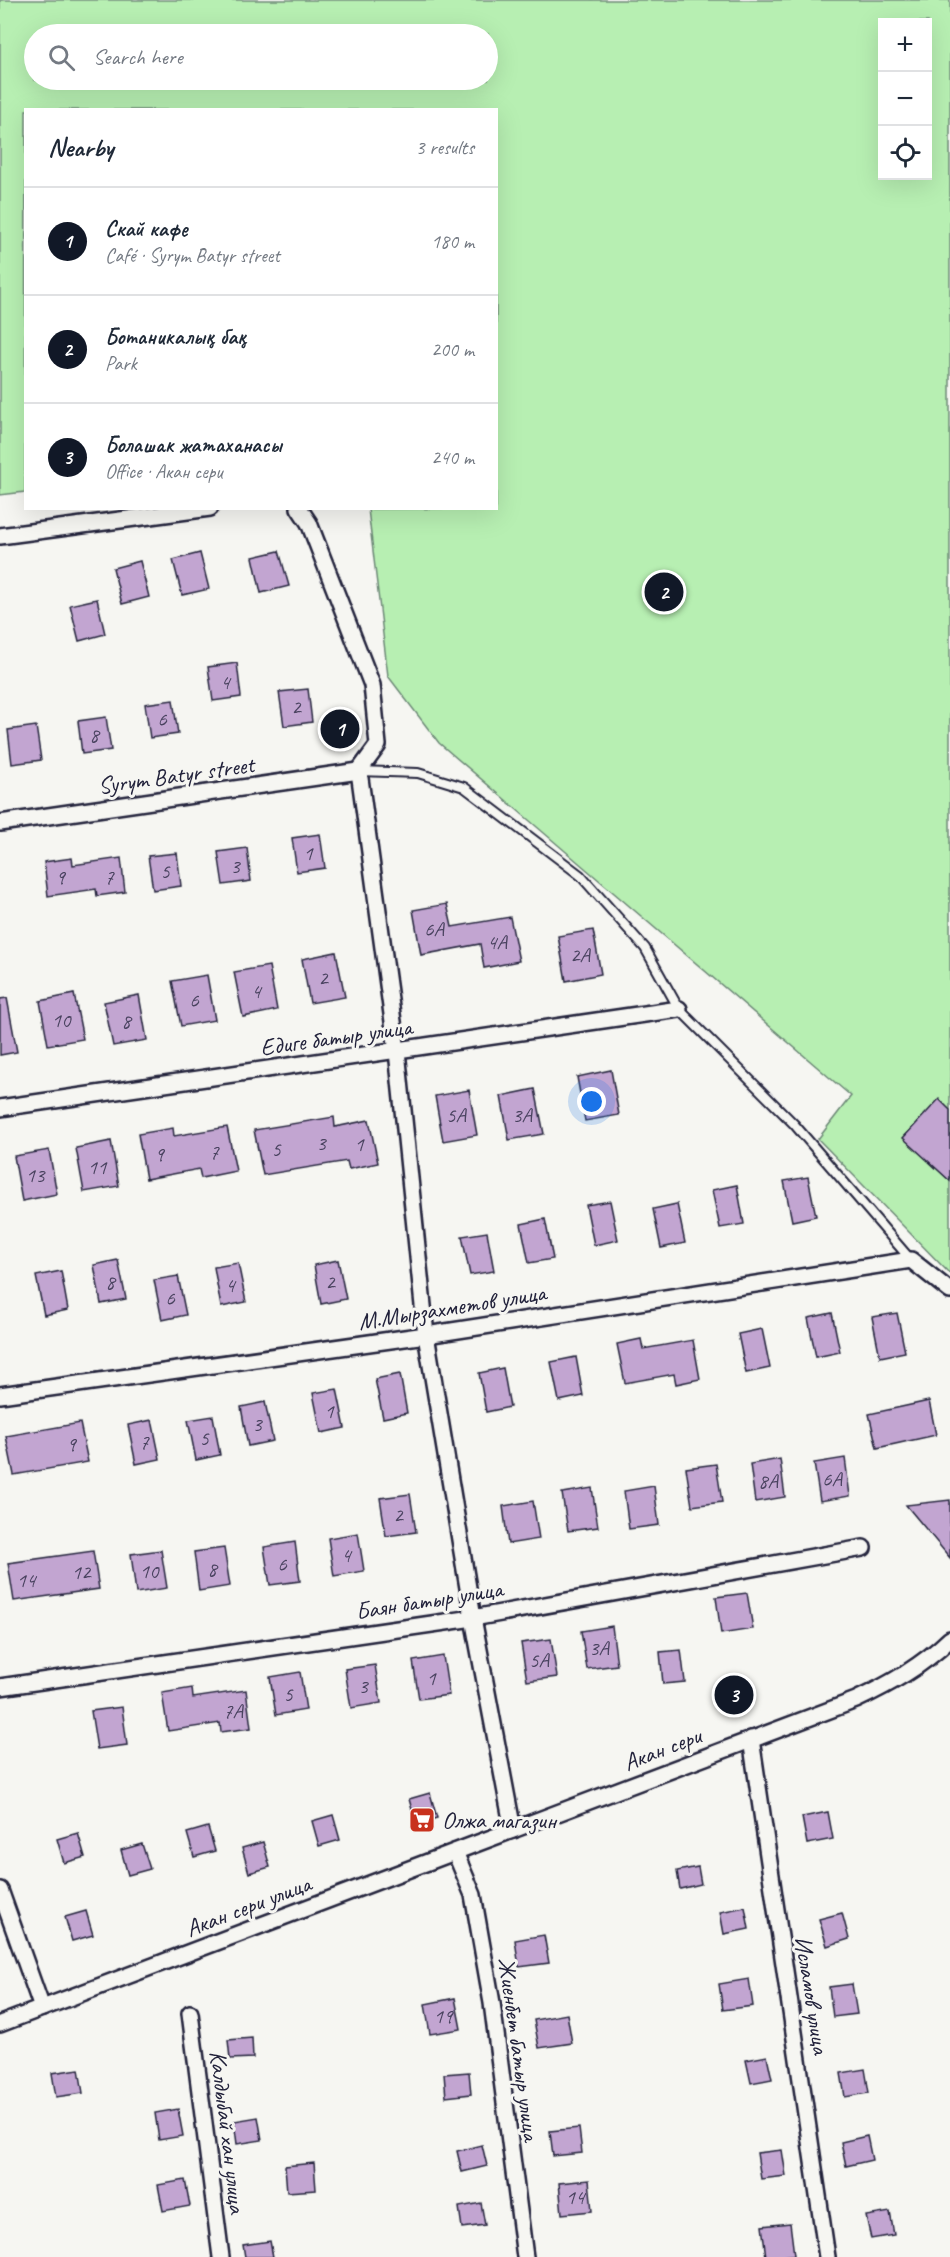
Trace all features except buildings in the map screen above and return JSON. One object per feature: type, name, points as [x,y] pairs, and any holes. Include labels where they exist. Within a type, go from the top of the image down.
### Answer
[{"type":"street","points":[[0,536],[195,510]]},
{"type":"street","points":[[300,510],[309,524],[372,685],[378,745],[359,771],[397,1051],[426,1335],[473,1618],[513,1830]]},
{"type":"street","name":"Syrym Batyr street","points":[[0,824],[359,771]]},
{"type":"street","name":"Едиге батыр улица","points":[[0,1108],[679,1009]]},
{"type":"street","points":[[911,1260],[950,1291]]},
{"type":"street","name":"М.Мырзахметов улица","points":[[0,1395],[426,1335],[911,1260]]},
{"type":"street","name":"Баян батыр улица","points":[[0,1687],[473,1618],[863,1548]]},
{"type":"street","name":"Акан сери","points":[[513,1830],[856,1700],[899,1679],[950,1640]]},
{"type":"street","name":"Исламов улица","points":[[751,1739],[827,2257]]},
{"type":"street","name":"Акан сери улица","points":[[0,2024],[513,1830]]},
{"type":"street","name":"Жиенбет батыр улица","points":[[456,1852],[473,1895],[490,1992],[525,2257]]},
{"type":"street","points":[[0,1890],[42,2008]]},
{"type":"street","name":"Калдыбай хан улица","points":[[190,2013],[221,2257]]},
{"type":"lane","points":[[359,771],[418,773],[464,787],[580,875],[645,948],[679,1009],[794,1124],[911,1260]]},
{"type":"green space","points":[[0,0],[950,0],[950,1274],[818,1139],[851,1096],[439,743],[388,676],[368,510],[498,510],[498,108],[24,108],[24,492],[0,495]]},
{"type":"place","name":"Ботаникалық бақ","points":[[664,592]]},
{"type":"place","name":"Скай кафе","points":[[340,729]]},
{"type":"place","name":"Болашак жатаханасы","points":[[734,1695]]},
{"type":"place","name":"Олжа магазин","points":[[422,1820]]}]
